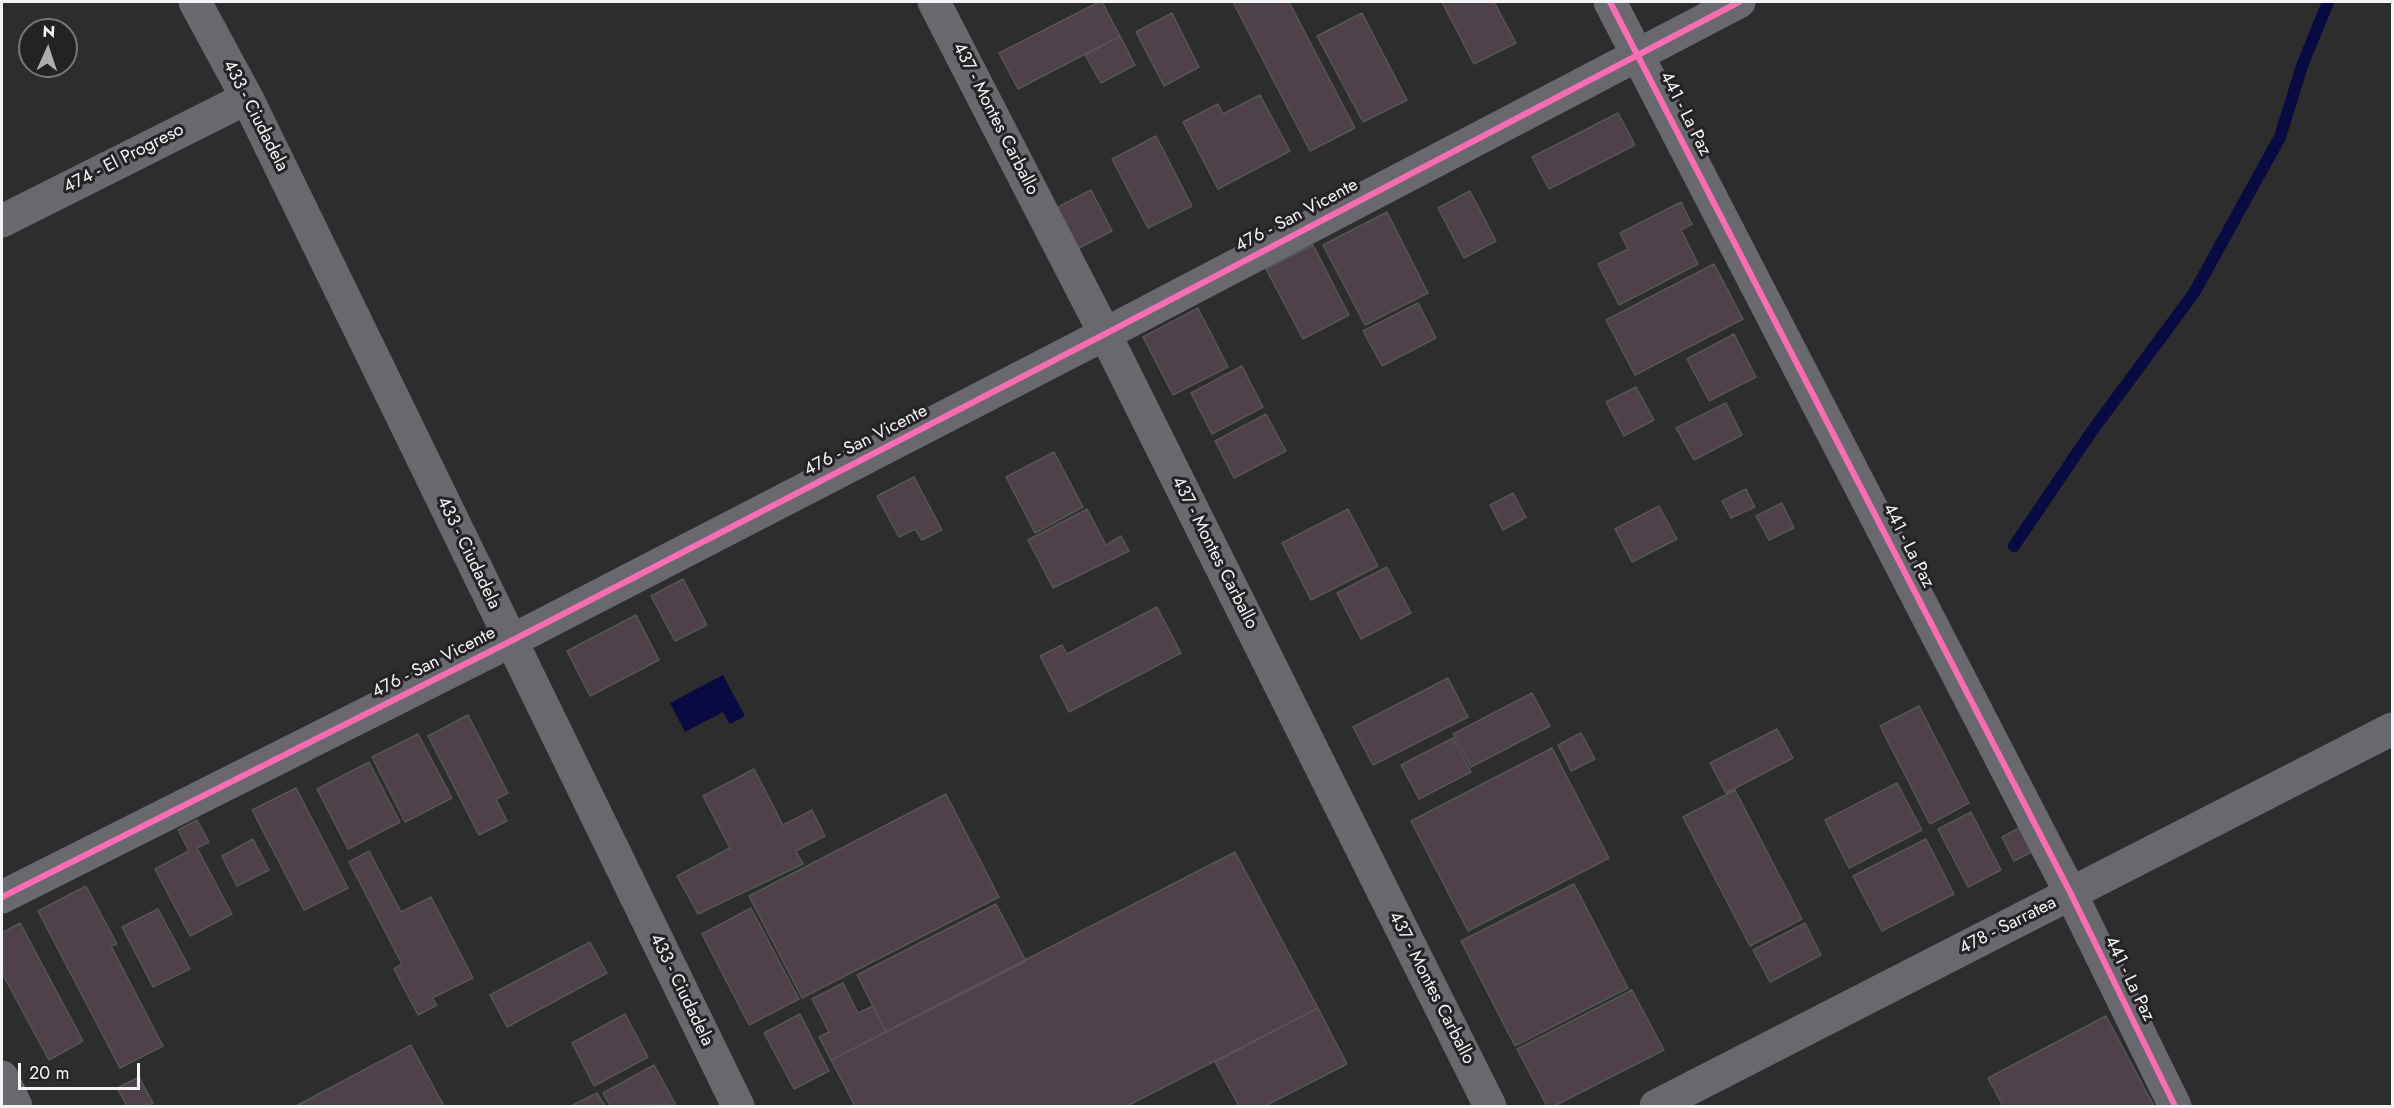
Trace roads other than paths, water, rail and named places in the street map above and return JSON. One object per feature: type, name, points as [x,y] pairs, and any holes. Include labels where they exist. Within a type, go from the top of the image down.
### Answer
[{"type":"street","name":"433 - Ciudadela","points":[[195,2],[247,98],[738,1107]]},
{"type":"street","name":"437 - Montes Carballo","points":[[934,2],[1105,334],[1490,1107]]},
{"type":"street","name":"441 - La Paz","points":[[1610,2],[2071,894],[2175,1107]]},
{"type":"street","name":"476 - San Vicente","points":[[2,897],[511,641],[1105,334],[1739,2]]},
{"type":"street","name":"474 - El Progreso","points":[[2,221],[247,98]]},
{"type":"street","name":"478 - Sarratea","points":[[1656,1107],[2392,729]]},
{"type":"street","points":[[2,1077],[16,1107]]},
{"type":"waterway","points":[[2014,546],[2092,431],[2194,293],[2280,137],[2302,66],[2328,2]]}]
